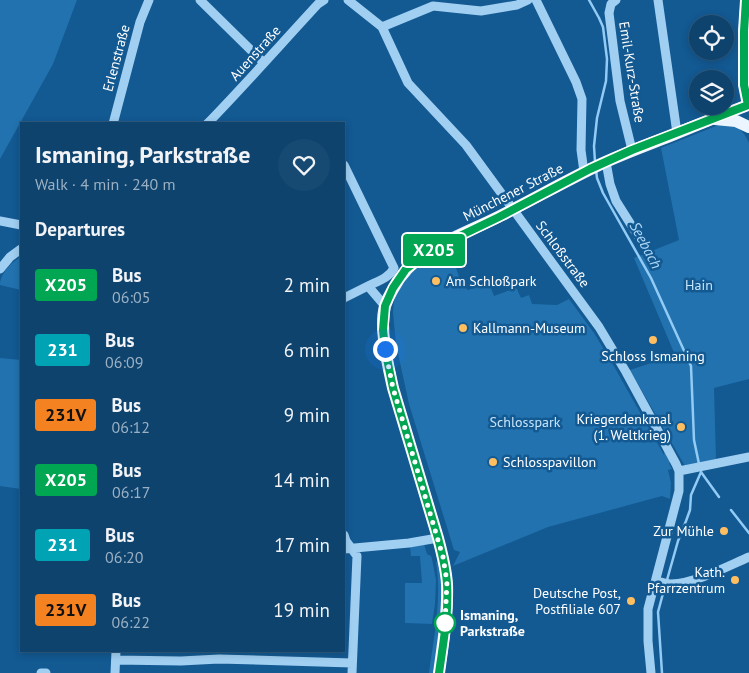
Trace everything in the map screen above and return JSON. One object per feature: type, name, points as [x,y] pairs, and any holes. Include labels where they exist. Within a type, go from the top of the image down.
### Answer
[{"type":"main road","points":[[746,0],[744,85],[749,106]]},
{"type":"main road","name":"Münchener Straße","points":[[439,673],[445,624],[447,582],[443,557],[393,388],[383,330],[385,306],[400,268],[418,260],[439,246],[595,167],[632,150],[749,106]]},
{"type":"main road","points":[[712,119],[736,121],[749,127]]},
{"type":"street","name":"Erlenstraße","points":[[114,122],[140,22],[149,0]]},
{"type":"street","points":[[200,0],[264,63]]},
{"type":"street","name":"Auenstraße","points":[[209,122],[318,4],[324,0]]},
{"type":"street","name":"Schloßstraße","points":[[348,0],[382,27],[408,83],[466,145],[600,327],[676,464],[683,470]]},
{"type":"street","points":[[382,27],[433,6],[481,11],[516,5],[528,0]]},
{"type":"street","points":[[536,0],[576,82],[582,99],[581,150],[610,184],[616,200],[652,258]]},
{"type":"street","name":"Emil-Kurz-Straße","points":[[616,0],[611,4],[609,13],[620,101],[632,150]]},
{"type":"street","points":[[658,0],[677,133]]},
{"type":"street","points":[[345,167],[400,268],[345,298]]},
{"type":"street","points":[[0,221],[20,225]]},
{"type":"street","points":[[0,269],[10,257],[20,250]]},
{"type":"street","points":[[368,286],[385,306]]},
{"type":"street","points":[[651,673],[648,609],[661,582],[683,470],[749,457]]},
{"type":"street","points":[[348,549],[438,538]]},
{"type":"street","points":[[348,549],[356,556],[352,673]]},
{"type":"street","points":[[661,582],[683,582],[706,576],[749,557]]},
{"type":"street","points":[[115,673],[116,656],[181,661],[219,659],[352,663]]},
{"type":"street","points":[[41,673],[46,673]]},
{"type":"green space","points":[[0,0],[77,0],[53,64],[0,159]]},
{"type":"green space","name":"Hain","points":[[721,124],[738,128],[749,143],[749,379],[714,388],[716,459],[685,466],[630,370],[675,355],[634,258],[679,240],[661,148]]},
{"type":"green space","name":"Schlosspark","points":[[446,248],[450,259],[455,265],[462,285],[468,290],[489,283],[494,296],[515,288],[521,298],[529,295],[532,304],[557,305],[569,299],[594,333],[664,455],[664,452],[672,462],[669,463],[672,469],[668,470],[671,483],[670,499],[662,496],[548,527],[453,566],[460,552],[454,550],[409,404],[396,344],[393,313],[394,298],[399,286],[425,260]]},
{"type":"green space","points":[[20,258],[20,290],[0,285],[2,277]]},
{"type":"green space","points":[[0,358],[20,360],[20,489],[0,486]]},
{"type":"green space","points":[[424,544],[427,554],[432,559],[436,580],[432,624],[405,623],[405,583],[422,583],[420,556],[411,556],[410,546]]},
{"type":"green space","points":[[436,562],[438,562],[441,582],[442,607],[434,673],[429,673],[438,604]]},
{"type":"waterway","name":"Seebach","points":[[589,0],[603,27],[607,59],[606,81],[597,118],[594,146],[595,162]]},
{"type":"waterway","name":"Seebach","points":[[596,170],[603,193],[651,278],[691,366],[694,440],[699,464]]},
{"type":"waterway","name":"Seebach","points":[[701,469],[701,472],[719,497]]},
{"type":"waterway","points":[[667,580],[678,541],[690,510],[691,495],[701,472]]},
{"type":"waterway","name":"Seebach","points":[[731,510],[749,533]]},
{"type":"waterway","points":[[662,673],[658,612],[665,586]]},
{"type":"bus line","name":"X205","points":[[439,673],[445,624],[447,582],[438,538],[393,388],[385,349],[383,321],[385,306],[393,288],[406,269],[439,246],[601,164],[748,105],[744,85],[746,0]]},
{"type":"place","name":"Am Schloßpark","points":[[436,281]]},
{"type":"place","name":"Kallmann-Museum","points":[[463,328]]},
{"type":"place","name":"Schloss Ismaning","points":[[653,340]]},
{"type":"place","name":"Kriegerdenkmal (1. Weltkrieg)","points":[[681,427]]},
{"type":"place","name":"Schlosspavillon","points":[[493,462]]},
{"type":"place","name":"Zur Mühle","points":[[724,531]]},
{"type":"place","name":"Kath. Pfarrzentrum","points":[[735,580]]},
{"type":"place","name":"Deutsche Post, Postfiliale 607","points":[[631,601]]},
{"type":"place","name":"Ismaning, Parkstraße","points":[[445,623]]},
{"type":"route","points":[[385,349],[393,388],[443,557],[447,582],[445,623]]}]
